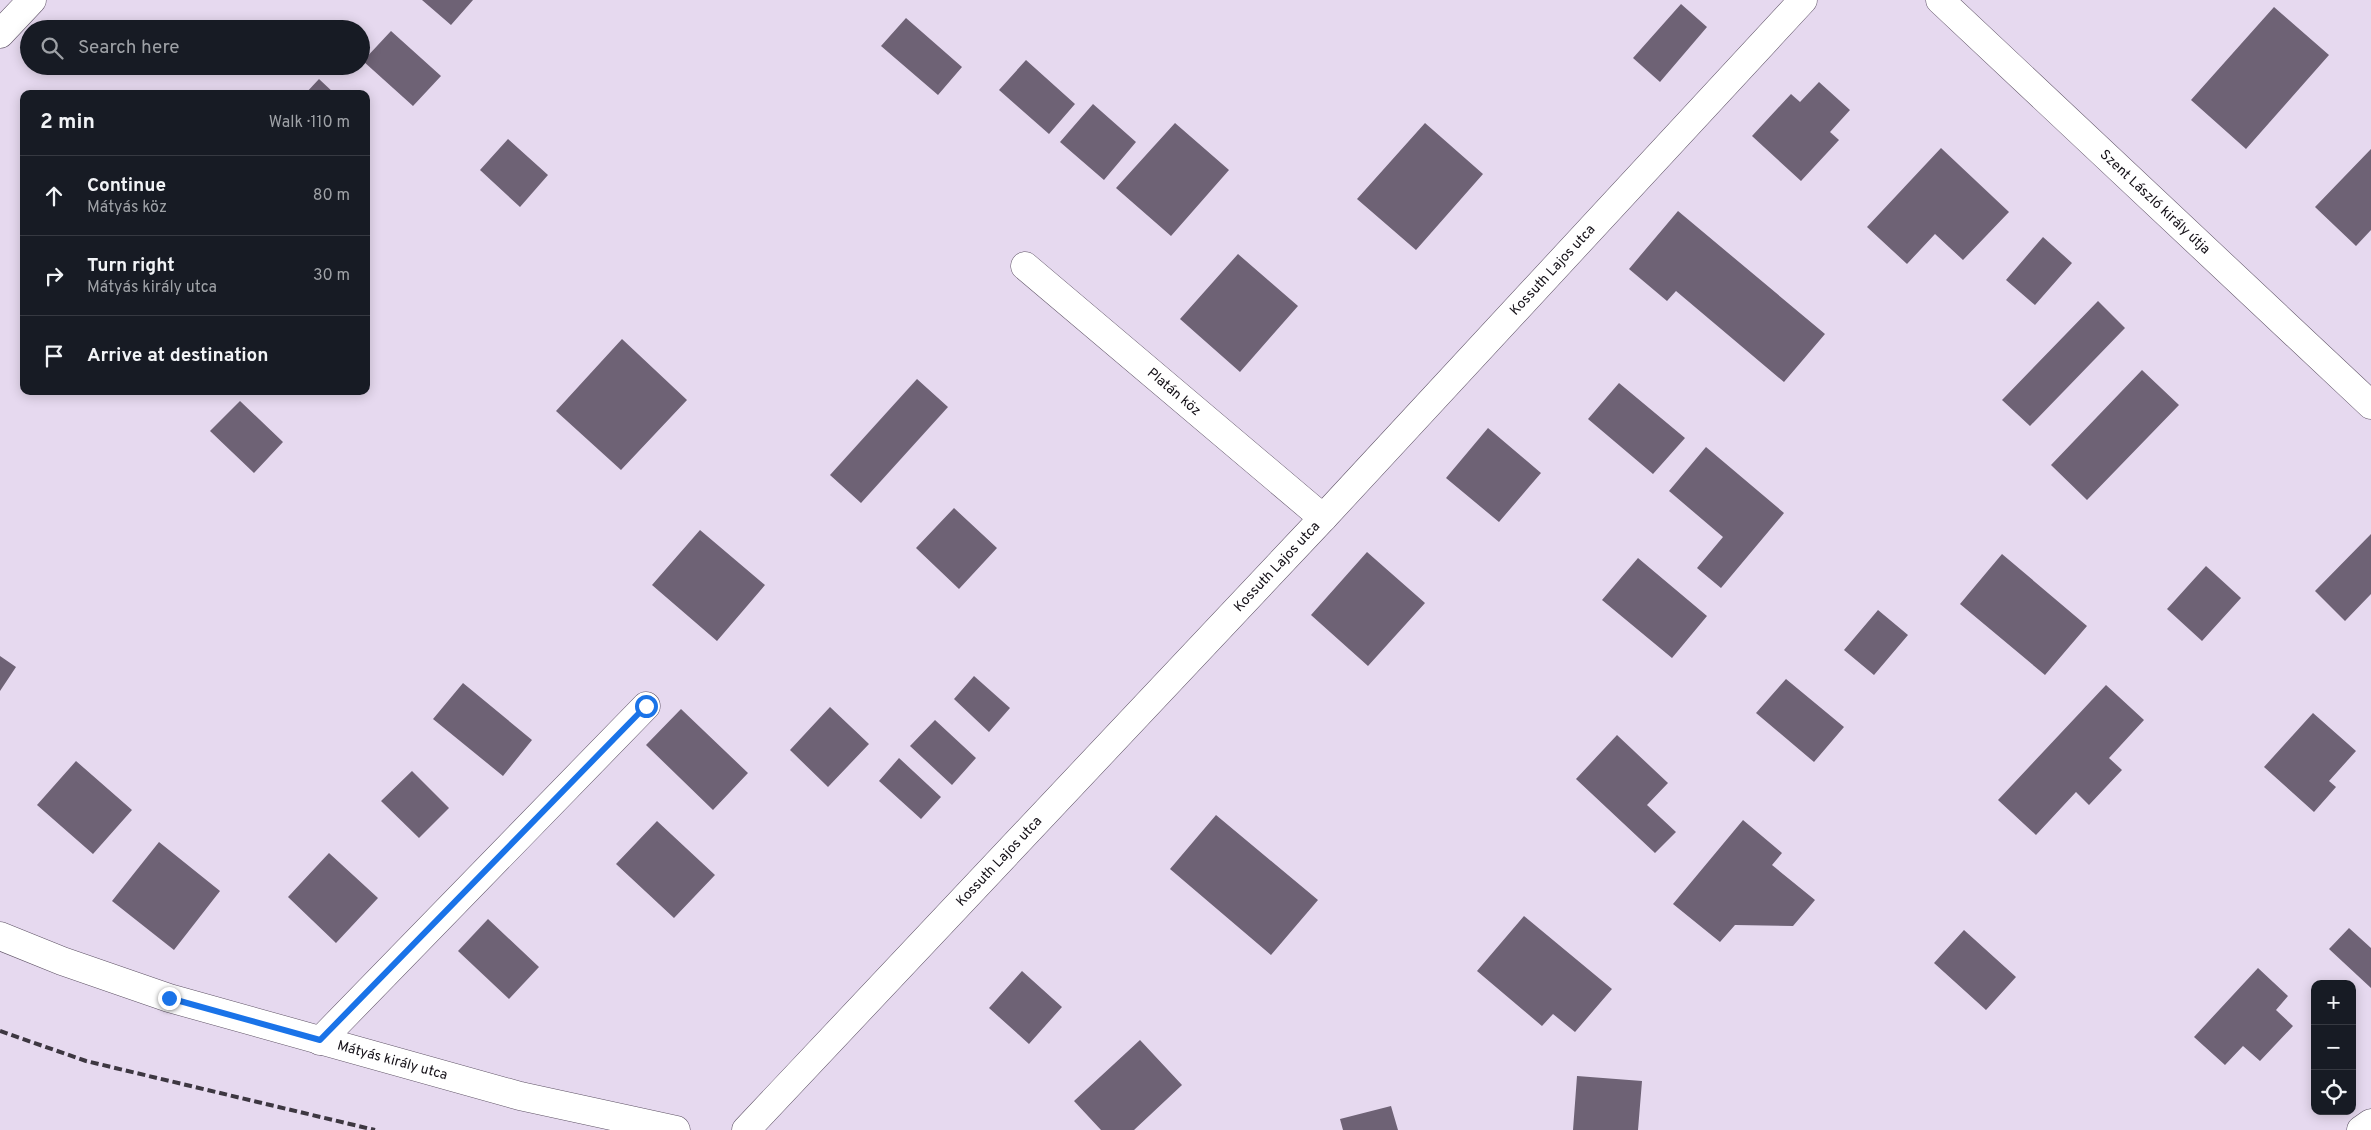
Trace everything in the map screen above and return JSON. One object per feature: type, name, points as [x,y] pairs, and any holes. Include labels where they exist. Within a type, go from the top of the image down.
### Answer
[{"type":"street","points":[[0,34],[32,0]]},
{"type":"street","name":"Kossuth Lajos utca","points":[[746,1130],[1323,518],[1803,0]]},
{"type":"street","name":"Szent László király útja","points":[[1940,0],[2371,405]]},
{"type":"street","name":"Platán köz","points":[[1025,266],[1323,518]]},
{"type":"street","points":[[320,1040],[646,706]]},
{"type":"street","name":"Mátyás király utca","points":[[0,936],[62,961],[169,998],[520,1096],[676,1130]]},
{"type":"street","points":[[2361,1130],[2371,1123]]},
{"type":"building","points":[[422,0],[473,0],[451,25]]},
{"type":"building","points":[[1681,4],[1707,27],[1660,82],[1633,58]]},
{"type":"building","points":[[2274,7],[2329,55],[2246,149],[2191,100]]},
{"type":"building","points":[[906,18],[962,67],[938,95],[881,46]]},
{"type":"building","points":[[391,31],[441,76],[413,106],[370,67],[370,54]]},
{"type":"building","points":[[1026,60],[1075,104],[1049,134],[999,90]]},
{"type":"building","points":[[319,79],[331,90],[309,90]]},
{"type":"building","points":[[1819,82],[1850,110],[1830,132],[1839,140],[1801,181],[1752,136],[1791,94],[1800,102]]},
{"type":"building","points":[[1093,104],[1136,142],[1104,180],[1060,142]]},
{"type":"building","points":[[1175,123],[1229,170],[1171,236],[1116,188]]},
{"type":"building","points":[[1425,123],[1483,174],[1416,250],[1357,199]]},
{"type":"building","points":[[508,139],[548,175],[520,207],[480,170]]},
{"type":"building","points":[[1941,148],[2009,212],[1963,260],[1935,234],[1907,264],[1867,227]]},
{"type":"building","points":[[2371,149],[2371,230],[2356,246],[2315,207]]},
{"type":"building","points":[[1678,211],[1825,334],[1784,382],[1676,291],[1667,301],[1629,269]]},
{"type":"building","points":[[2043,237],[2072,263],[2035,305],[2006,280]]},
{"type":"building","points":[[1238,254],[1298,306],[1240,372],[1180,319]]},
{"type":"building","points":[[2098,301],[2125,328],[2030,426],[2002,400]]},
{"type":"building","points":[[622,339],[687,400],[621,470],[556,411]]},
{"type":"building","points":[[2142,370],[2179,405],[2087,500],[2051,465]]},
{"type":"building","points":[[917,379],[948,407],[861,503],[830,475]]},
{"type":"building","points":[[1619,383],[1685,438],[1653,474],[1588,419]]},
{"type":"building","points":[[240,401],[283,442],[254,473],[210,431]]},
{"type":"building","points":[[1488,428],[1541,473],[1499,522],[1446,478]]},
{"type":"building","points":[[1706,447],[1784,513],[1721,588],[1697,568],[1723,537],[1669,491]]},
{"type":"building","points":[[954,508],[997,548],[959,589],[916,548]]},
{"type":"building","points":[[700,530],[765,585],[717,641],[652,585]]},
{"type":"building","points":[[2371,534],[2371,594],[2345,621],[2315,591]]},
{"type":"building","points":[[1367,552],[1425,603],[1368,666],[1311,615]]},
{"type":"building","points":[[2002,554],[2087,626],[2045,675],[1960,604]]},
{"type":"building","points":[[1638,558],[1707,616],[1672,658],[1602,600]]},
{"type":"building","points":[[2206,566],[2241,598],[2202,641],[2167,609]]},
{"type":"building","points":[[1878,610],[1908,635],[1874,675],[1844,650]]},
{"type":"building","points":[[0,656],[16,667],[0,691]]},
{"type":"building","points":[[974,676],[1010,708],[989,732],[954,699]]},
{"type":"building","points":[[1786,679],[1844,727],[1814,762],[1756,713]]},
{"type":"building","points":[[463,683],[532,740],[503,776],[433,719]]},
{"type":"building","points":[[2106,685],[2144,720],[2109,758],[2122,770],[2089,805],[2076,792],[2036,835],[1998,800]]},
{"type":"building","points":[[830,707],[869,744],[828,787],[790,750]]},
{"type":"building","points":[[681,709],[748,773],[713,810],[646,745]]},
{"type":"building","points":[[2313,713],[2356,751],[2329,781],[2336,787],[2314,812],[2264,767]]},
{"type":"building","points":[[935,720],[976,758],[952,785],[910,746]]},
{"type":"building","points":[[1617,735],[1668,783],[1647,805],[1676,832],[1655,853],[1576,779]]},
{"type":"building","points":[[899,758],[941,797],[921,819],[879,781]]},
{"type":"building","points":[[76,761],[132,810],[93,854],[37,805]]},
{"type":"building","points":[[412,771],[449,808],[419,838],[381,801]]},
{"type":"building","points":[[1216,815],[1318,900],[1271,955],[1170,869]]},
{"type":"building","points":[[1743,820],[1782,853],[1772,865],[1815,900],[1793,926],[1735,925],[1720,942],[1673,904]]},
{"type":"building","points":[[657,821],[715,875],[674,918],[616,864]]},
{"type":"building","points":[[159,842],[220,891],[174,950],[112,901]]},
{"type":"building","points":[[329,853],[378,898],[336,943],[288,897]]},
{"type":"building","points":[[1524,916],[1612,989],[1575,1032],[1553,1014],[1542,1026],[1477,971]]},
{"type":"building","points":[[488,919],[539,967],[509,999],[458,951]]},
{"type":"building","points":[[2349,928],[2371,948],[2371,988],[2329,949]]},
{"type":"building","points":[[1964,930],[2016,977],[1986,1010],[1934,963]]},
{"type":"building","points":[[2258,968],[2288,996],[2276,1010],[2293,1026],[2260,1061],[2243,1046],[2225,1065],[2194,1037]]},
{"type":"building","points":[[1022,971],[1062,1007],[1029,1044],[989,1008]]},
{"type":"building","points":[[1140,1040],[1182,1085],[1134,1130],[1101,1130],[1074,1101]]},
{"type":"building","points":[[1577,1076],[1642,1081],[1638,1130],[1573,1130]]},
{"type":"building","points":[[1391,1106],[1398,1130],[1343,1130],[1340,1119]]},
{"type":"railway","points":[[0,1031],[86,1061],[375,1130]]},
{"type":"route","points":[[169,998],[320,1040],[646,706]]}]
